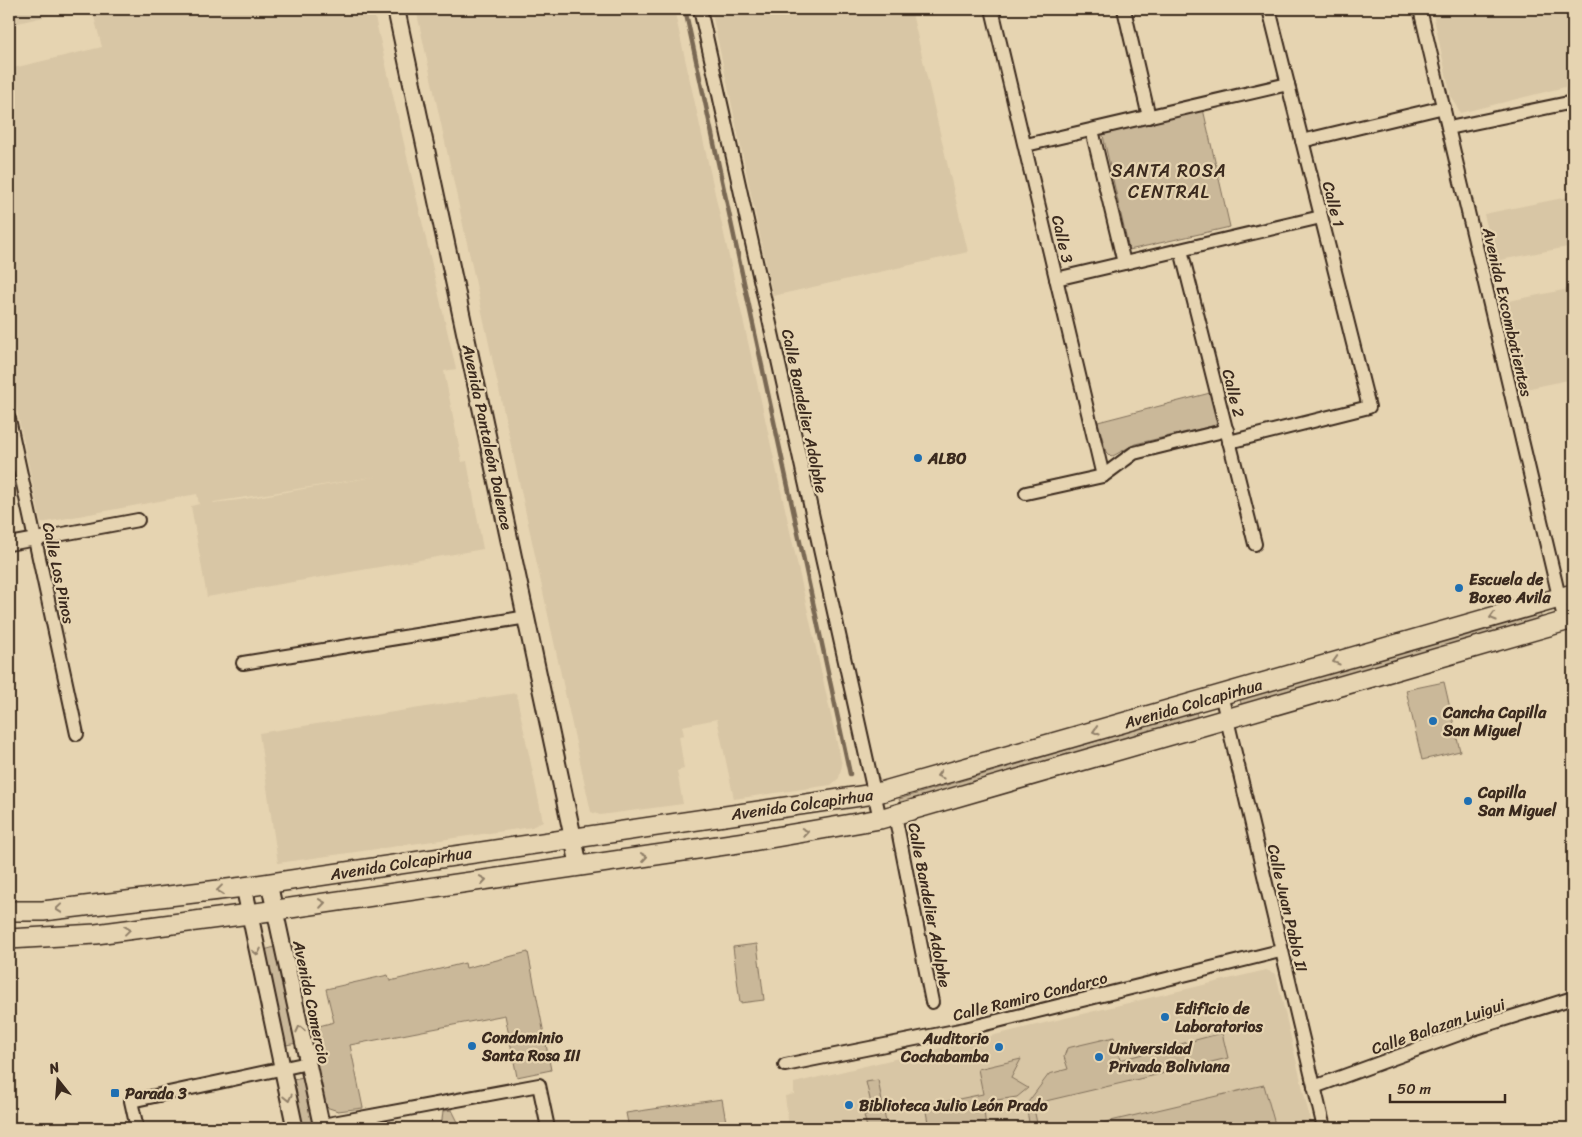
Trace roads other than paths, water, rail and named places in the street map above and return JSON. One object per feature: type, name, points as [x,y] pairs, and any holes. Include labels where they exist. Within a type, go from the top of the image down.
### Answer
[{"type":"main road","name":"Avenida Pantaleón Dalence","points":[[396,9],[579,866]]},
{"type":"main road","name":"Avenida Colcapirhua","points":[[9,911],[43,911],[244,887],[874,794],[1566,596]]},
{"type":"main road","name":"Avenida Colcapirhua","points":[[249,914],[752,841],[888,817],[1569,621]]},
{"type":"main road","points":[[9,939],[96,934],[249,914]]},
{"type":"street","name":"Calle Bandelier Adolphe","points":[[700,9],[874,794],[888,817],[932,1002]]},
{"type":"street","name":"Calle 3","points":[[992,9],[1026,145],[1103,476]]},
{"type":"street","points":[[1124,9],[1149,116]]},
{"type":"street","name":"Calle 1","points":[[1228,436],[1369,407],[1269,9]]},
{"type":"street","name":"Avenida Excombatientes","points":[[1420,9],[1566,596],[1569,621]]},
{"type":"street","points":[[1026,145],[1288,84]]},
{"type":"street","points":[[1449,128],[1573,102]]},
{"type":"street","points":[[1302,141],[1444,107]]},
{"type":"street","points":[[1092,130],[1124,263]]},
{"type":"street","points":[[1056,279],[1321,217]]},
{"type":"street","name":"Calle 2","points":[[1181,250],[1255,544]]},
{"type":"street","name":"Calle Los Pinos","points":[[9,419],[77,734]]},
{"type":"street","points":[[1026,493],[1103,476],[1134,453],[1228,436]]},
{"type":"street","points":[[9,544],[138,520]]},
{"type":"street","points":[[244,663],[527,617]]},
{"type":"street","name":"Calle Juan Pablo II","points":[[1221,694],[1280,950],[1324,1128]]},
{"type":"street","name":"Avenida Comercio","points":[[269,883],[322,1127]]},
{"type":"street","points":[[244,887],[295,1128]]},
{"type":"street","name":"Calle Ramiro Condarco","points":[[785,1065],[965,1029],[1280,950]]},
{"type":"street","name":"Calle Balazan Luigui","points":[[1314,1087],[1473,1029],[1573,998]]},
{"type":"street","points":[[138,1128],[131,1101],[308,1063]]},
{"type":"street","points":[[322,1127],[366,1123],[539,1085],[548,1128]]},
{"type":"waterway","points":[[685,9],[850,774]]},
{"type":"place","name":"ALBO","points":[[918,458]]},
{"type":"place","name":"Escuela de Boxeo Avila","points":[[1459,588]]},
{"type":"place","name":"Cancha Capilla San Miguel","points":[[1433,721]]},
{"type":"place","name":"Capilla San Miguel","points":[[1468,801]]},
{"type":"place","name":"Edificio de Laboratorios","points":[[1165,1017]]},
{"type":"place","name":"Condominio Santa Rosa III","points":[[472,1046]]},
{"type":"place","name":"Auditorio Cochabamba","points":[[999,1047]]},
{"type":"place","name":"Universidad Privada Boliviana","points":[[1099,1057]]},
{"type":"place","name":"Parada 3","points":[[115,1093]]},
{"type":"place","name":"Biblioteca Julio León Prado","points":[[849,1105]]},
{"type":"district","name":"SANTA ROSA CENTRAL","points":[[1169,181]]}]
